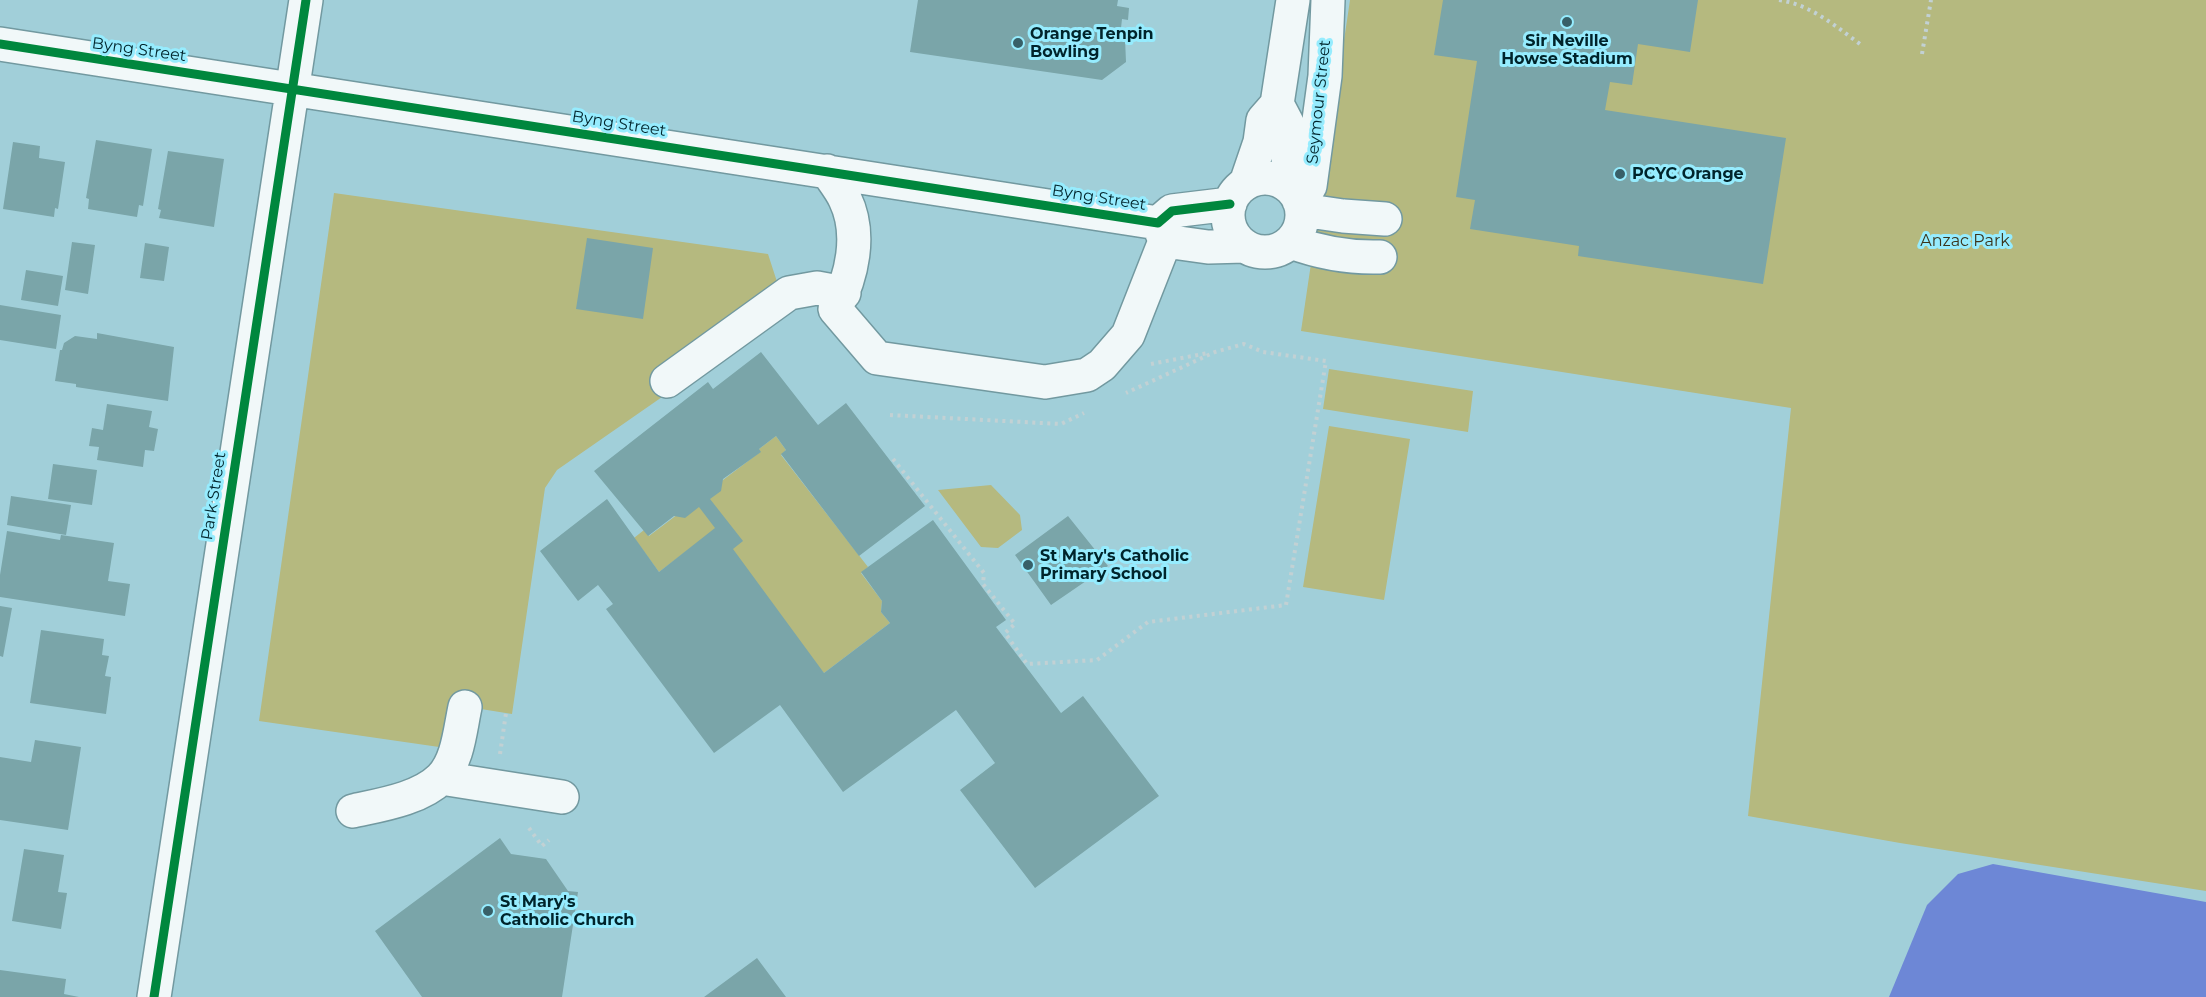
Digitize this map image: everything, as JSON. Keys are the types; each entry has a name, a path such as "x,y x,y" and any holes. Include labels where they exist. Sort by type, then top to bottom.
{"street":[{"name":"Park Street","path":"154,997 306,0"},
{"name":"Seymour Street","path":"1238,194 1263,120 1277,104 1293,0"},
{"name":"Seymour Street","path":"1297,199 1310,186 1325,76 1328,0"},
{"name":"Byng Street","path":"0,44 827,171 1162,232 1208,247 1245,246"},
{"name":"Seymour Street","path":"1277,104 1287,123 1297,199"},
{"path":"827,171 846,199 852,221 852,260 844,293 835,309 878,358 1045,382 1064,381 1087,375 1102,365 1128,335 1162,232"},
{"path":"1297,199 1301,222 1291,242 1273,251 1254,250 1245,246 1232,232 1229,223 1238,194 1264,178 1281,182 1297,199 1343,216 1384,219"},
{"name":"Byng Street","path":"1162,232 1172,211 1238,194"},
{"path":"1291,242 1319,252 1350,258 1380,257"},
{"path":"667,381 789,293 817,288 844,293"},
{"path":"353,811 385,804 423,790 441,778 456,749 465,707"},
{"path":"441,778 562,797"}],"path":[{"path":"1779,0 1810,9 1860,44"},
{"path":"1922,54 1931,0"},
{"path":"893,459 984,573 983,584 1015,624 1005,633 1027,664 1097,660 1148,622 1287,605 1326,361 1263,352 1244,344 1215,352 1123,395"},
{"path":"890,415 1061,424 1092,409"},
{"path":"499,765 506,713"}],"green space":[{"name":"Anzac Park","path":"1350,0 2206,0 2206,891 1900,843 1748,816 1791,408 1301,331"},
{"path":"334,193 768,254 780,291 678,365 654,371 675,388 557,470 545,488 512,714 456,705 446,748 259,721"},
{"path":"1329,369 1473,391 1468,432 1323,409"},
{"path":"1329,426 1410,439 1384,600 1303,587"},
{"path":"776,436 786,450 781,455 868,567 861,573 882,601 881,612 890,623 824,673 688,550 659,572 634,538 644,530 649,536 760,452 759,449"},
{"path":"991,485 1020,515 1022,530 998,548 981,547 938,490"}],"water":[{"path":"1993,864 2206,902 2206,997 1889,997 1927,905 1958,874"}],"building":[{"name":"Orange Tenpin Bowling","path":"918,0 1118,0 1117,6 1129,8 1128,20 1122,19 1120,37 1125,38 1126,62 1102,80 910,52"},
{"name":"PCYC Orange","path":"1443,0 1698,0 1690,52 1638,44 1632,85 1610,82 1605,110 1786,138 1763,284 1578,256 1579,246 1470,229 1475,200 1456,197 1477,61 1434,55"},
{"path":"96,140 152,149 143,206 139,205 137,217 88,209 89,199 86,198"},
{"path":"13,142 40,146 39,158 65,162 58,209 55,208 54,217 3,209"},
{"path":"168,151 224,159 214,227 159,218 161,210 158,209"},
{"path":"587,238 653,248 643,319 576,309"},
{"path":"72,242 95,245 88,294 65,290"},
{"path":"145,243 169,247 164,281 140,278"},
{"path":"26,270 63,276 58,306 21,300"},
{"path":"0,305 61,315 56,349 0,340"},
{"path":"97,333 174,347 168,401 76,387 76,384 55,381 60,350 64,343 75,336 97,339"},
{"path":"761,352 818,425 846,403 925,506 859,556 781,454 786,450 776,436 759,449 761,452 723,479 721,491 710,499 743,541 733,549 824,673 890,623 881,612 882,601 861,572 933,520 1006,620 996,627 1061,713 1083,696 1159,796 1035,888 960,790 995,763 956,710 843,792 780,705 714,753 606,609 613,604 598,585 578,601 540,551 607,499 659,572 715,528 699,507 685,518 674,516 648,536 594,471 708,382 713,389"},
{"path":"107,404 152,411 149,427 158,429 154,451 145,450 143,467 97,460 99,447 89,446 92,428 103,430"},
{"path":"53,464 97,470 92,505 48,499"},
{"path":"11,496 71,505 66,535 7,525"},
{"path":"1068,516 1108,566 1051,605 1015,555"},
{"path":"7,531 60,540 61,535 114,543 108,581 130,584 125,616 0,597 0,575"},
{"path":"0,606 12,608 3,657 0,656"},
{"path":"41,630 104,639 102,655 109,656 105,676 111,677 106,714 30,703"},
{"path":"35,740 81,747 68,830 0,820 0,757 31,762"},
{"name":"St Mary's Catholic Church","path":"500,838 511,854 546,859 568,891 578,892 562,997 422,997 375,931"},
{"path":"24,849 64,855 58,892 67,893 61,929 12,921"},
{"path":"757,958 786,997 704,997"},
{"path":"0,970 66,979 64,994 79,997 0,997"}],"cycle path":[{"path":"154,997 306,0"},
{"path":"0,44 1158,223 1172,211 1230,204"}],"place":[{"name":"Sir Neville Howse Stadium","path":"1567,22"},
{"name":"Orange Tenpin Bowling","path":"1018,43"},
{"name":"PCYC Orange","path":"1620,174"},
{"name":"St Mary's Catholic Primary School","path":"1028,565"},
{"name":"St Mary's Catholic Church","path":"488,911"}]}
